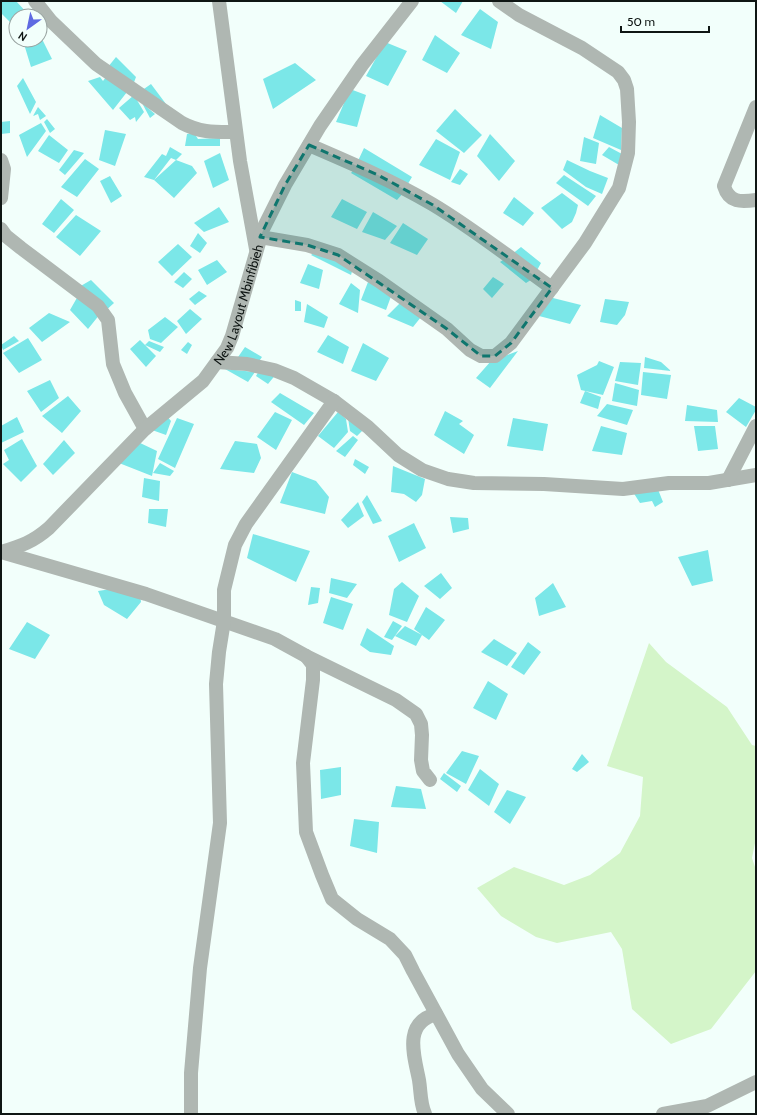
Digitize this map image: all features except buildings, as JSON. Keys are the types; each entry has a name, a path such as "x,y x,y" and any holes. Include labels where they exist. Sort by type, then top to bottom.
{"street":[{"path":"35,1 51,21 96,64 182,123 208,132 236,132"},
{"path":"219,1 236,132 256,251"},
{"name":"New Layout Mbinfibieh","path":"1,552 29,543 40,536 55,523 145,429 203,381 227,348 232,336 263,228 285,185 320,126 358,71 412,1"},
{"path":"260,237 307,245 338,255 379,281 447,328 470,350 481,356 494,356 511,343 585,243 619,188 628,153 629,122 627,88 624,80 618,72 582,48 519,15 499,1"},
{"path":"756,107 724,186 726,192 732,198 741,202 756,200"},
{"path":"309,145 378,174 433,205 481,237 552,288"},
{"path":"1,160 4,169 1,198"},
{"path":"1,229 6,236 21,248 98,306 108,320 113,364 125,393 145,429"},
{"path":"216,362 247,364 274,370 294,378 334,401 368,427 398,455 422,470 448,479 474,483 544,484 624,489 669,483 709,483 756,475"},
{"path":"191,1114 191,1073 200,968 220,823 216,684 224,621 224,590 235,545 246,524 334,401"},
{"path":"728,480 756,426"},
{"path":"1,552 146,594 275,639 306,656 396,700 416,714 421,724 421,760 423,771 430,780"},
{"path":"306,656 313,665 313,680 303,763 306,832 332,899 357,919 390,940 405,955 458,1054 482,1089 508,1114"},
{"path":"425,1114 421,1104 412,1043 419,1023 428,1016 436,1014"},
{"path":"663,1114 707,1106 756,1082"}],"highlighted area":[{"path":"309,145 378,175 433,205 552,288 511,343 495,356 481,356 447,329 338,255 307,245 260,237 285,185"}],"green space":[{"path":"649,643 666,662 727,707 752,745 756,746 756,838 752,858 756,870 756,971 711,1029 671,1044 632,1009 622,949 611,932 557,943 536,937 501,916 477,888 514,867 564,885 590,875 620,853 640,816 643,777 607,766"}]}
